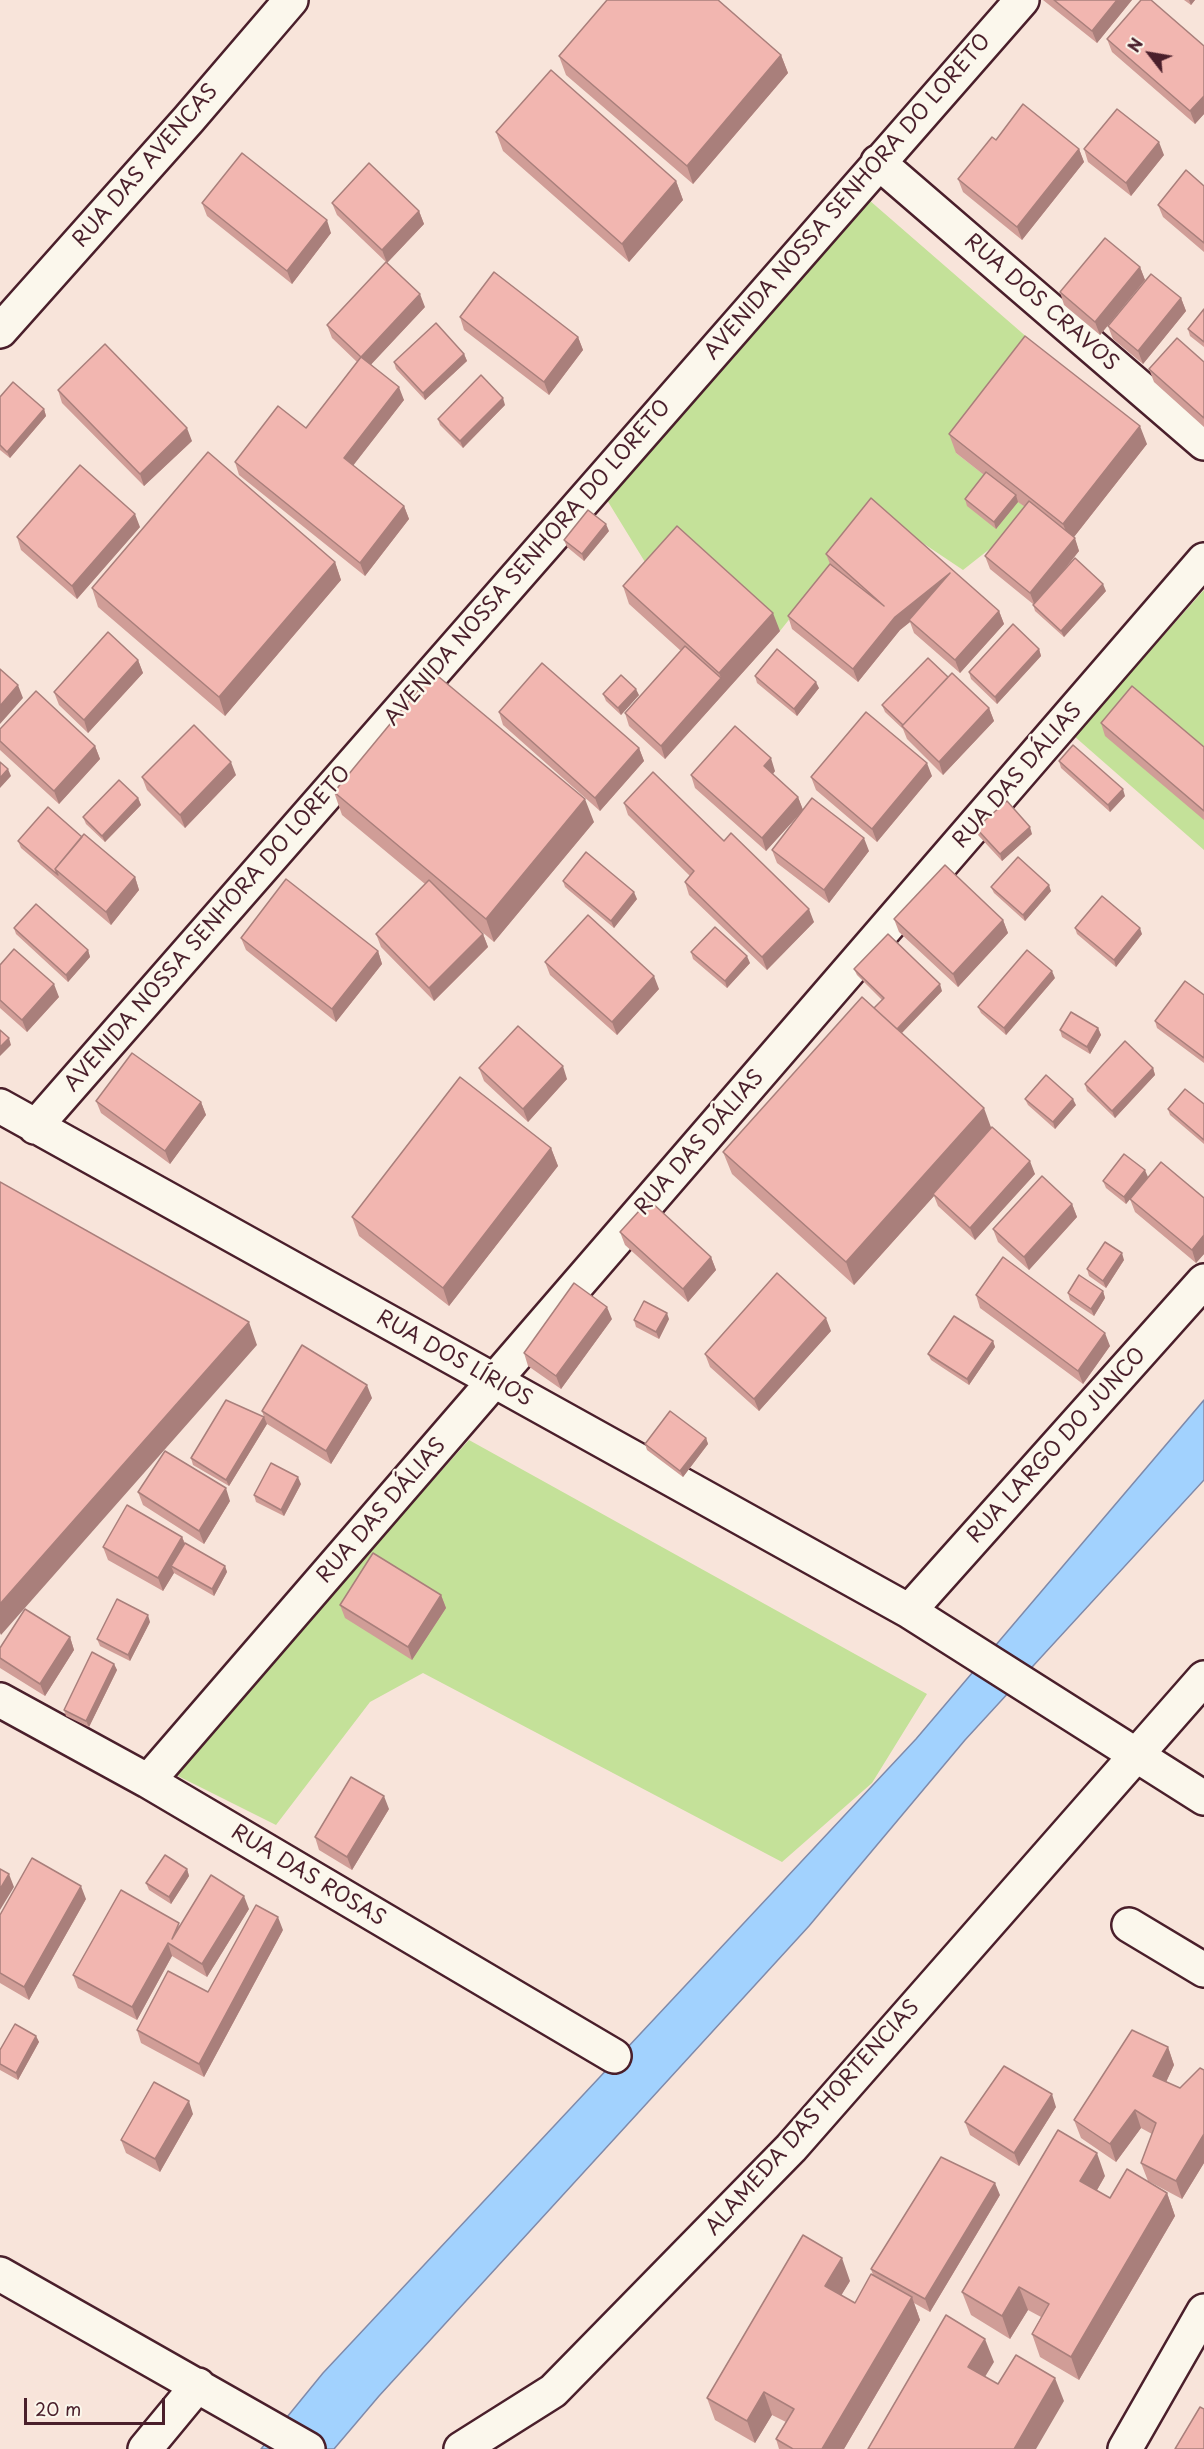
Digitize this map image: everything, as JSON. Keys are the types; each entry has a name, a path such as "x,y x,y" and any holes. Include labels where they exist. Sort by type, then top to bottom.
{"street":[{"name":"RUA DAS AVENCAS","path":"0,332 291,0"},
{"name":"AVENIDA NOSSA SENHORA DO LORETO","path":"35,1127 1022,0"},
{"name":"RUA DOS CRAVOS","path":"878,162 1204,443"},
{"name":"RUA DAS DÁLIAS","path":"148,1781 1204,560"},
{"name":"RUA DOS LÍRIOS","path":"0,1106 909,1611 1204,1798"},
{"name":"RUA LARGO DO JUNCO","path":"909,1611 1204,1281"},
{"name":"ALAMEDA DAS HORTENCIAS","path":"461,2449 553,2391 791,2148 1204,1678"},
{"name":"RUA DAS ROSAS","path":"0,1700 148,1781 614,2056"},
{"path":"1129,1925 1204,1970"},
{"path":"0,2274 308,2449"},
{"path":"1125,2449 1200,2327"},
{"path":"145,2449 198,2385"}],"green space":[{"path":"869,200 1029,339 956,453 1034,514 963,570 875,511 780,631 684,545 648,567 607,500"},
{"path":"1204,590 1204,850 1074,736"},
{"path":"469,1440 927,1694 872,1783 782,1862 423,1673 370,1702 276,1825 170,1772"}],"water":[{"path":"1204,1400 1204,1480 965,1740 809,1926 379,2396 334,2449 261,2449 323,2373 916,1739"}],"building":[{"path":"607,0 718,0 781,55 687,166 559,56"},
{"path":"1054,0 1117,0 1092,31"},
{"path":"1141,0 1151,0 1204,46 1204,96 1190,111 1107,39"},
{"path":"551,70 676,181 622,244 496,132"},
{"path":"1023,104 1079,149 1017,227 958,179 992,137 996,140"},
{"path":"1117,109 1159,142 1126,183 1084,149"},
{"path":"242,153 327,220 287,271 202,203"},
{"path":"369,163 419,211 382,250 332,203"},
{"path":"1186,170 1204,186 1204,243 1158,205"},
{"path":"1105,238 1140,267 1095,322 1060,292"},
{"path":"386,262 420,294 361,357 327,325"},
{"path":"494,272 578,337 544,382 460,317"},
{"path":"1151,274 1181,298 1138,351 1108,326"},
{"path":"1204,309 1204,342 1188,329"},
{"path":"436,323 464,354 423,393 394,362"},
{"path":"1025,336 1140,426 1063,524 949,434"},
{"path":"1177,338 1204,362 1204,418 1149,369"},
{"path":"105,344 187,428 140,474 58,390"},
{"path":"361,357 399,387 344,458 404,506 360,563 235,462 278,406 306,428"},
{"path":"481,375 503,398 460,441 438,419"},
{"path":"13,382 44,409 7,452 0,445 0,397"},
{"path":"208,452 335,562 219,697 92,588"},
{"path":"80,465 135,514 72,586 17,537"},
{"path":"986,472 1016,495 994,522 965,499"},
{"path":"871,498 999,611 955,660 909,620 950,573 895,617 853,669 788,616 830,564 884,606 826,554"},
{"path":"1029,501 1075,538 1030,593 985,556"},
{"path":"588,510 606,524 582,554 564,540"},
{"path":"677,526 773,613 719,673 623,586"},
{"path":"1075,558 1103,584 1061,631 1033,605"},
{"path":"1013,624 1039,649 995,697 969,672"},
{"path":"108,632 138,660 84,720 54,692"},
{"path":"685,646 721,678 661,746 625,713"},
{"path":"777,649 816,682 794,709 755,676"},
{"path":"928,658 948,677 903,725 882,705"},
{"path":"542,663 639,748 595,798 499,712"},
{"path":"0,669 18,685 0,706"},
{"path":"433,672 585,799 486,919 334,792"},
{"path":"952,673 989,708 939,762 902,726"},
{"path":"621,675 636,689 618,708 603,694"},
{"path":"1132,686 1204,747 1204,811 1101,723"},
{"path":"36,691 95,746 54,791 0,741 0,729"},
{"path":"866,712 927,763 872,829 811,777"},
{"path":"194,725 231,762 180,815 142,777"},
{"path":"735,726 771,758 764,766 798,797 762,838 691,775"},
{"path":"1073,745 1123,789 1108,805 1059,761"},
{"path":"0,762 8,769 0,778"},
{"path":"653,772 724,841 731,833 809,909 762,957 685,882 694,871 624,803"},
{"path":"119,780 138,798 102,836 83,817"},
{"path":"812,798 864,838 824,890 772,850"},
{"path":"1007,801 1030,827 1000,854 976,828"},
{"path":"48,807 82,837 55,869 58,875 18,841"},
{"path":"84,834 135,877 106,912 55,869"},
{"path":"586,852 634,892 611,921 563,881"},
{"path":"1018,857 1049,885 1023,915 991,887"},
{"path":"945,865 1003,920 953,974 894,919"},
{"path":"286,879 378,951 332,1009 241,938"},
{"path":"429,880 483,934 429,988 376,934"},
{"path":"1102,896 1140,928 1114,960 1075,928"},
{"path":"36,904 88,950 66,975 14,928"},
{"path":"588,915 654,976 612,1022 545,962"},
{"path":"715,927 747,956 725,981 691,952"},
{"path":"888,934 940,984 897,1029 874,1008 884,998 854,969"},
{"path":"14,949 54,984 22,1020 0,1000 0,965"},
{"path":"1027,950 1052,971 1004,1028 978,1007"},
{"path":"1185,981 1204,995 1204,1058 1155,1021"},
{"path":"862,997 984,1108 846,1262 723,1152"},
{"path":"1071,1012 1098,1028 1087,1047 1060,1030"},
{"path":"518,1026 563,1066 523,1109 479,1068"},
{"path":"0,1030 9,1038 0,1047"},
{"path":"1125,1041 1153,1068 1112,1111 1085,1084"},
{"path":"132,1053 201,1102 165,1151 96,1101"},
{"path":"1046,1075 1073,1099 1053,1122 1025,1099"},
{"path":"460,1077 551,1148 443,1288 352,1217"},
{"path":"1185,1089 1204,1104 1204,1140 1168,1109"},
{"path":"992,1127 1030,1161 970,1228 933,1194"},
{"path":"1124,1154 1145,1170 1124,1197 1103,1181"},
{"path":"1161,1162 1204,1198 1204,1235 1192,1250 1130,1199"},
{"path":"1042,1176 1072,1204 1024,1257 993,1229"},
{"path":"0,1182 249,1322 0,1604"},
{"path":"649,1200 711,1257 683,1289 620,1232"},
{"path":"1105,1242 1122,1253 1103,1281 1087,1269"},
{"path":"1003,1257 1105,1333 1078,1371 976,1295"},
{"path":"777,1273 826,1318 754,1399 705,1354"},
{"path":"1079,1275 1103,1291 1091,1309 1068,1293"},
{"path":"574,1283 607,1307 556,1376 524,1353"},
{"path":"644,1301 667,1313 656,1332 634,1320"},
{"path":"954,1316 993,1341 967,1379 928,1354"},
{"path":"302,1345 367,1385 326,1451 262,1411"},
{"path":"226,1400 264,1417 226,1480 191,1458"},
{"path":"670,1411 706,1438 680,1471 645,1444"},
{"path":"165,1451 226,1488 199,1531 138,1492"},
{"path":"271,1463 298,1477 281,1510 254,1495"},
{"path":"127,1505 182,1537 158,1578 103,1547"},
{"path":"185,1543 225,1566 212,1589 171,1566"},
{"path":"373,1553 441,1595 408,1647 340,1605"},
{"path":"117,1599 148,1615 128,1655 97,1639"},
{"path":"25,1609 70,1637 40,1684 0,1658 0,1648"},
{"path":"92,1652 114,1664 86,1721 64,1710"},
{"path":"351,1777 384,1796 347,1857 315,1837"},
{"path":"165,1855 187,1869 169,1897 146,1883"},
{"path":"32,1858 81,1886 24,1987 0,1973 0,1915"},
{"path":"0,1869 9,1874 0,1889"},
{"path":"211,1875 244,1896 202,1964 168,1943 132,2007 73,1975 121,1890 179,1923 172,1939"},
{"path":"256,1905 278,1917 199,2064 137,2030 168,1971 208,1992"},
{"path":"15,2024 36,2036 16,2073 0,2064 0,2050"},
{"path":"1132,2030 1168,2047 1153,2076 1180,2088 1200,2068 1204,2070 1204,2134 1176,2181 1141,2163 1156,2123 1135,2110 1110,2144 1074,2120"},
{"path":"1004,2066 1052,2094 1014,2153 965,2122"},
{"path":"154,2082 189,2101 155,2159 121,2140"},
{"path":"1058,2130 1097,2153 1080,2181 1110,2198 1127,2169 1167,2193 1071,2357 1032,2334 1049,2304 1019,2287 1002,2316 962,2292"},
{"path":"941,2157 995,2183 925,2299 871,2269"},
{"path":"803,2235 842,2258 825,2286 855,2303 871,2274 912,2297 822,2449 793,2449 776,2439 794,2409 764,2392 747,2421 707,2398"},
{"path":"946,2315 985,2339 968,2367 998,2384 1016,2355 1055,2378 1014,2449 868,2449"},
{"path":"1200,2407 1204,2409 1204,2449 1175,2449"}]}
